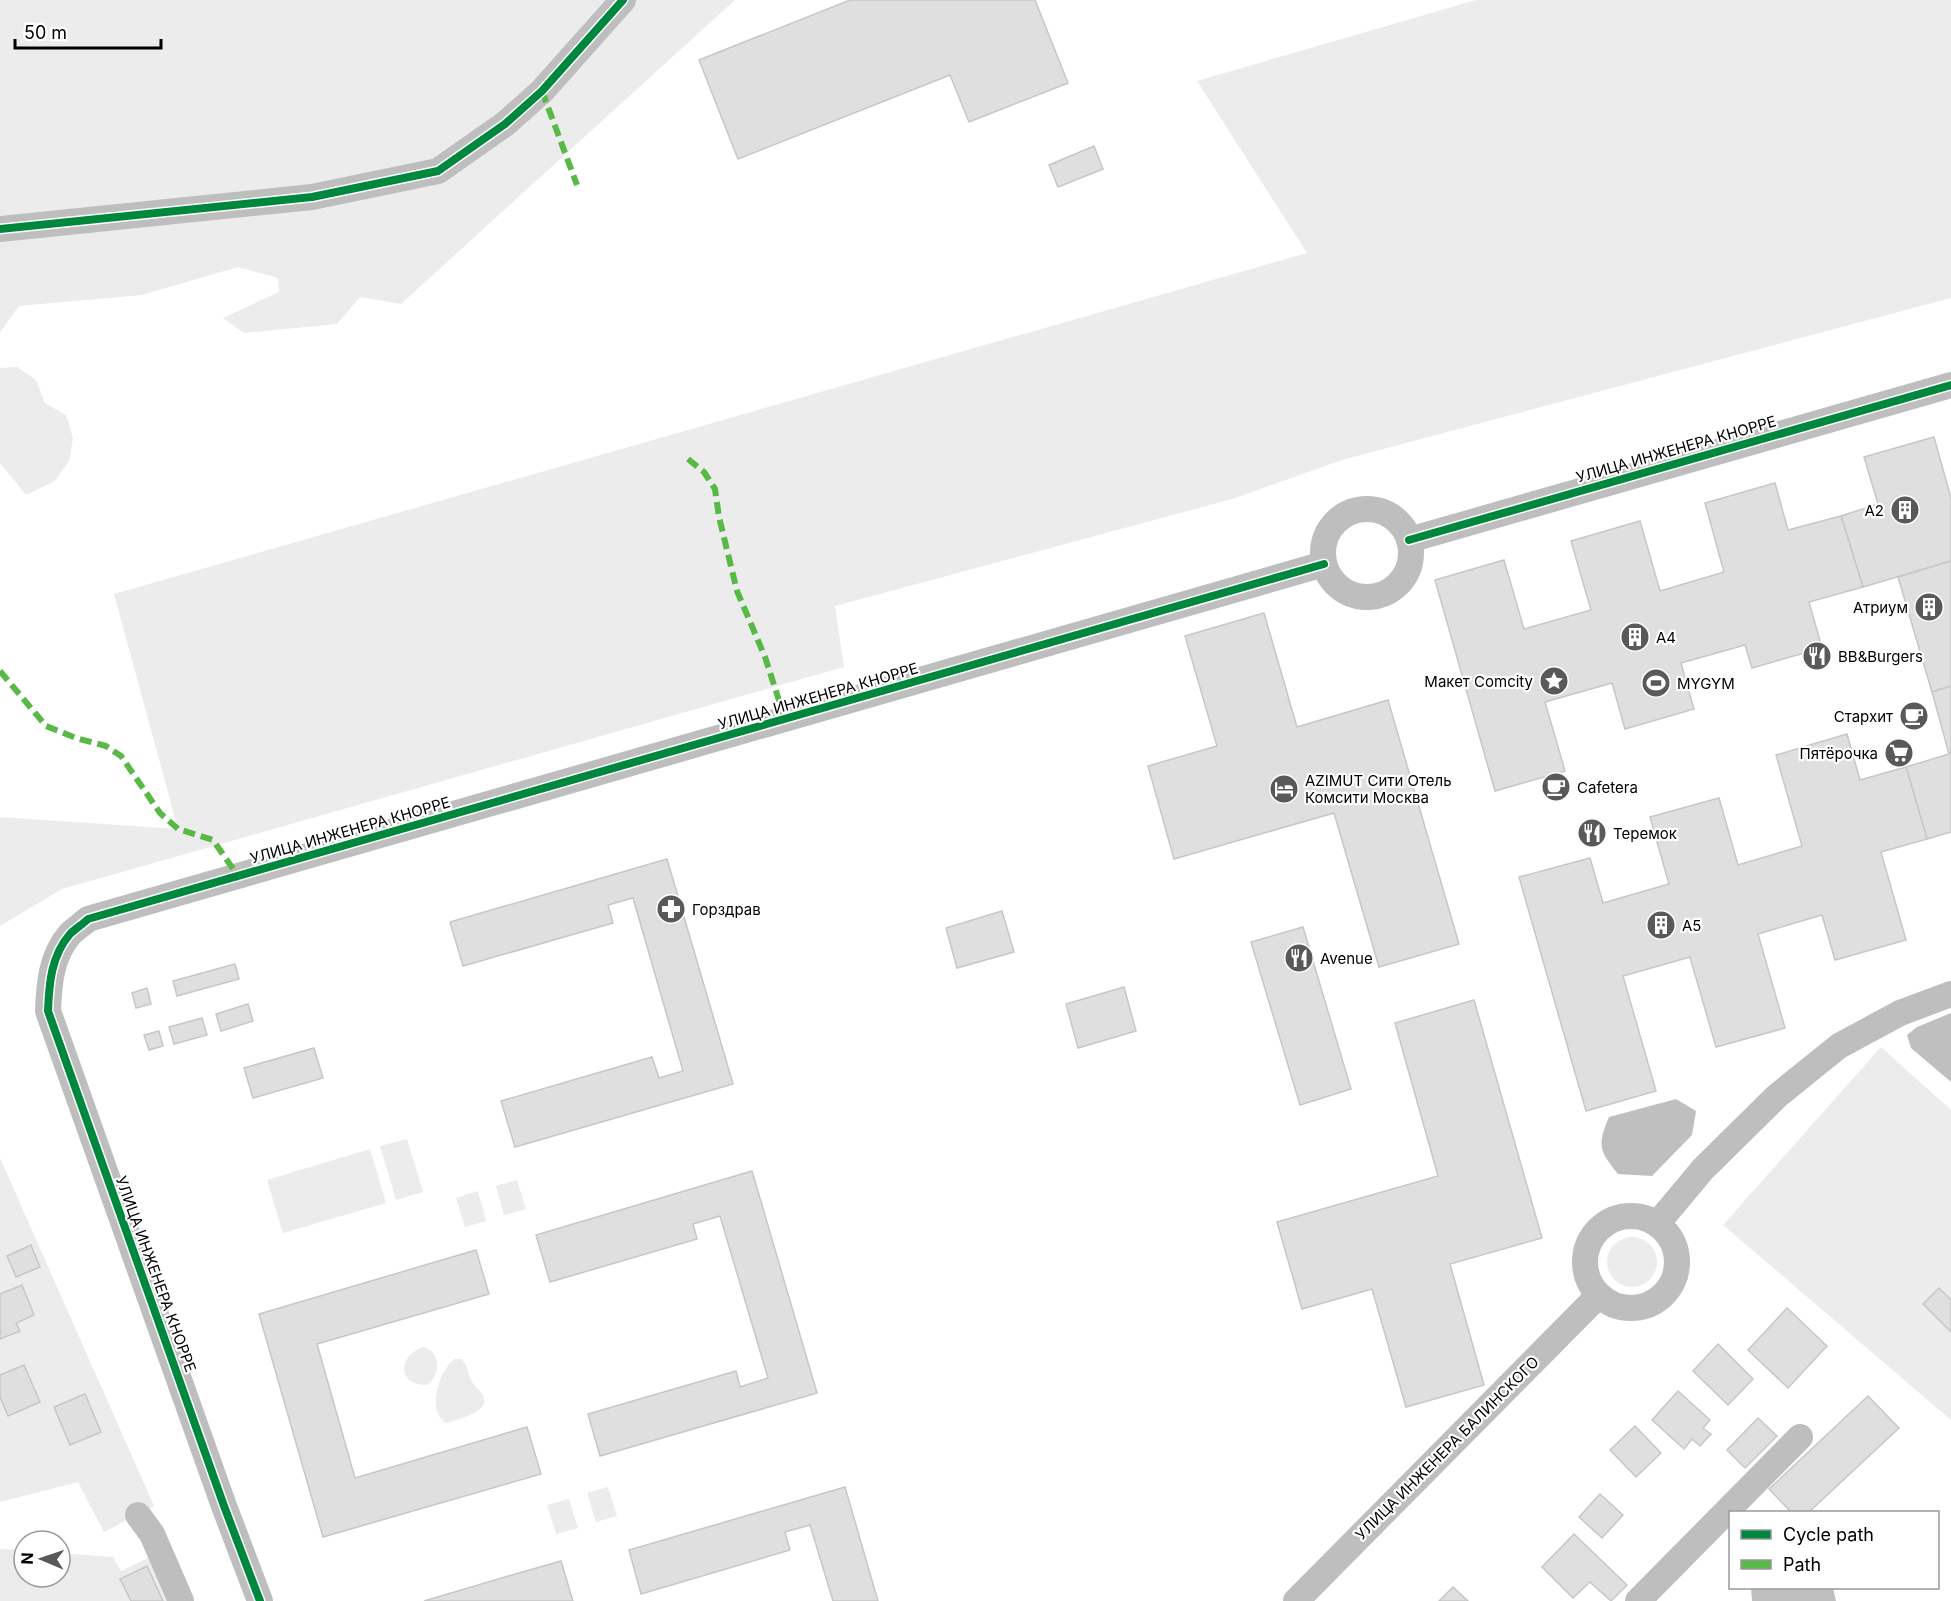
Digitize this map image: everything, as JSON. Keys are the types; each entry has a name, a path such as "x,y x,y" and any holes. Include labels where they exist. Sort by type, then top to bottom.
{"street":[{"path":"0,229 312,197 438,171 505,124 542,90 623,0"},
{"name":"УЛИЦА ИНЖЕНЕРА КНОРРЕ","path":"1408,540 1951,384"},
{"path":"1366,509 1380,511 1402,527 1411,555 1407,570 1399,583 1388,592 1373,597 1358,596 1344,591 1332,581 1324,564 1325,540 1331,528 1353,511 1366,509"},
{"name":"УЛИЦА ИНЖЕНЕРА КНОРРЕ","path":"260,1601 48,1011 49,982 57,955 70,934 88,919 1324,564"},
{"path":"1657,1224 1703,1169 1776,1096 1839,1046 1900,1013 1951,994"},
{"path":"1627,1216 1642,1217 1657,1224 1668,1235 1676,1249 1677,1257 1673,1281 1664,1294 1651,1303 1635,1308 1620,1306 1599,1295 1587,1274 1585,1258 1589,1243 1598,1229 1611,1220 1627,1216"},
{"name":"УЛИЦА ИНЖЕНЕРА БАЛИНСКОГО","path":"1296,1601 1599,1295"},
{"path":"1638,1601 1800,1437"},
{"path":"138,1515 152,1534 181,1601"}],"shaded area":[{"path":"0,0 735,0 401,304 360,297 337,324 244,333 223,318 279,292 278,278 238,267 142,295 19,306 0,332"},
{"path":"1476,0 1951,0 1951,298 1342,460 1232,499 835,606 844,667 62,889 0,926 0,817 178,829 114,594 1307,253 1197,81"},
{"path":"17,367 36,380 45,403 66,415 73,438 69,461 55,481 26,495 0,463 0,368"},
{"path":"1951,1013 1951,1082 1911,1048 1907,1035 1917,1027"},
{"path":"1881,1047 1951,1110 1951,1420 1723,1225"},
{"path":"1676,1099 1696,1111 1692,1135 1652,1176 1618,1174 1607,1159 1602,1147 1603,1134 1609,1117"},
{"path":"407,1139 423,1192 396,1200 380,1146"},
{"path":"370,1149 386,1203 283,1233 267,1180"},
{"path":"0,1158 154,1506 104,1532 78,1482 0,1502"},
{"path":"517,1180 526,1209 504,1215 496,1186"},
{"path":"478,1191 486,1221 465,1227 456,1198"},
{"path":"1637,1237 1650,1244 1656,1252 1656,1272 1650,1280 1642,1286 1627,1287 1614,1280 1608,1272 1607,1257 1614,1244 1622,1238"},
{"path":"423,1347 433,1353 437,1364 435,1376 427,1385 417,1384 410,1380 404,1369 409,1357"},
{"path":"455,1359 461,1359 465,1364 471,1380 483,1395 484,1401 478,1411 446,1423 440,1418 437,1410 437,1391 444,1372"},
{"path":"608,1487 617,1516 596,1522 587,1493"},
{"path":"569,1499 578,1528 556,1534 547,1505"},
{"path":"0,1549 12,1550 12,1589 72,1589 72,1554 113,1557 121,1571 150,1557 169,1601 0,1601"},
{"path":"1751,1589 1833,1589 1836,1601 1752,1601"}],"building":[{"path":"850,0 1035,0 1068,83 969,122 950,75 738,159 699,60"},
{"path":"1094,146 1103,169 1058,187 1049,165"},
{"name":"А2","path":"1934,437 1951,498 1951,561 1863,587 1841,516 1878,504 1864,457"},
{"name":"А4","path":"1775,483 1788,530 1841,516 1863,587 1809,602 1822,648 1752,668 1745,645 1681,663 1694,709 1625,729 1612,683 1545,702 1565,771 1495,791 1435,580 1504,560 1524,629 1591,610 1571,541 1640,521 1660,591 1724,572 1705,503"},
{"name":"Атриум","path":"1951,561 1951,686 1932,692 1898,577"},
{"name":"AZIMUT Сити Отель Комсити Москва","path":"1264,613 1297,727 1388,700 1459,944 1379,967 1334,813 1174,859 1148,766 1217,746 1185,636"},
{"path":"1951,686 1951,832 1927,839 1906,767 1949,754 1932,692"},
{"name":"А5","path":"1847,734 1860,780 1906,767 1927,839 1881,852 1906,940 1835,960 1822,915 1758,934 1785,1028 1716,1047 1690,957 1623,976 1656,1091 1586,1111 1519,877 1590,858 1603,903 1669,884 1650,817 1719,798 1738,865 1802,846 1776,755"},
{"path":"667,859 733,1084 515,1147 501,1101 652,1057 659,1078 683,1071 633,898 608,905 613,923 463,966 450,922"},
{"path":"1002,911 1014,952 957,968 946,928"},
{"path":"1303,927 1351,1089 1300,1105 1251,942"},
{"path":"235,964 239,979 177,996 173,981"},
{"path":"1124,987 1136,1031 1078,1048 1066,1004"},
{"path":"147,988 151,1004 136,1008 132,993"},
{"path":"1474,1000 1542,1238 1450,1264 1484,1385 1406,1407 1372,1289 1302,1309 1277,1222 1438,1176 1395,1023"},
{"path":"248,1004 253,1021 221,1031 216,1014"},
{"path":"202,1018 207,1035 174,1044 169,1027"},
{"path":"159,1031 163,1046 149,1050 144,1035"},
{"path":"314,1048 323,1078 253,1098 244,1068"},
{"path":"752,1171 817,1393 600,1456 588,1414 736,1371 740,1387 768,1378 720,1216 693,1224 697,1239 550,1282 536,1235"},
{"path":"31,1245 40,1267 16,1277 7,1256"},
{"path":"476,1250 489,1294 317,1344 355,1478 527,1427 541,1474 323,1537 259,1314"},
{"path":"22,1285 34,1315 16,1323 20,1331 0,1339 0,1294"},
{"path":"1939,1288 1951,1300 1951,1332 1923,1304"},
{"path":"1787,1308 1827,1346 1788,1388 1748,1350"},
{"path":"1718,1344 1753,1379 1728,1405 1693,1371"},
{"path":"24,1365 40,1402 8,1416 0,1397 0,1375"},
{"path":"1678,1391 1710,1420 1703,1428 1711,1434 1700,1446 1692,1439 1684,1449 1652,1420"},
{"path":"85,1394 101,1432 70,1445 54,1407"},
{"path":"1868,1396 1899,1428 1810,1511 1790,1511 1769,1489"},
{"path":"1758,1418 1777,1436 1745,1468 1727,1450"},
{"path":"1635,1426 1661,1453 1636,1477 1610,1450"},
{"path":"845,1487 878,1601 833,1601 810,1525 785,1532 790,1550 641,1594 629,1550"},
{"path":"1600,1494 1623,1515 1602,1538 1579,1517"},
{"path":"1574,1534 1627,1585 1611,1601 1590,1582 1573,1598 1542,1567"},
{"path":"561,1561 573,1601 424,1601 512,1575"},
{"path":"147,1566 163,1601 131,1601 120,1579"},
{"path":"1453,1587 1468,1601 1439,1601"}],"marked path":[{"path":"542,91 577,185"},
{"path":"688,459 704,472 715,489 719,517 737,591 765,657 785,719"},
{"path":"0,671 46,726 76,738 106,746 121,756 160,813 178,829 213,840 238,876"}],"cycle path":[{"path":"0,229 312,197 438,171 505,124 542,91 623,0"},
{"path":"1409,540 1951,385"},
{"path":"260,1601 48,1011 50,981 55,961 70,934 88,919 1324,564"}],"place":[{"name":"А2","path":"1905,510"},
{"name":"Атриум","path":"1929,607"},
{"name":"А4","path":"1635,637"},
{"name":"BB&Burgers","path":"1817,656"},
{"name":"Макет Comcity","path":"1554,681"},
{"name":"MYGYM","path":"1656,683"},
{"name":"Стархит","path":"1914,716"},
{"name":"Пятёрочка","path":"1899,753"},
{"name":"Cafetera","path":"1556,787"},
{"name":"AZIMUT Сити Отель Комсити Москва","path":"1284,789"},
{"name":"Теремок","path":"1592,833"},
{"name":"Горздрав","path":"671,909"},
{"name":"А5","path":"1661,925"},
{"name":"Avenue","path":"1299,958"}]}
